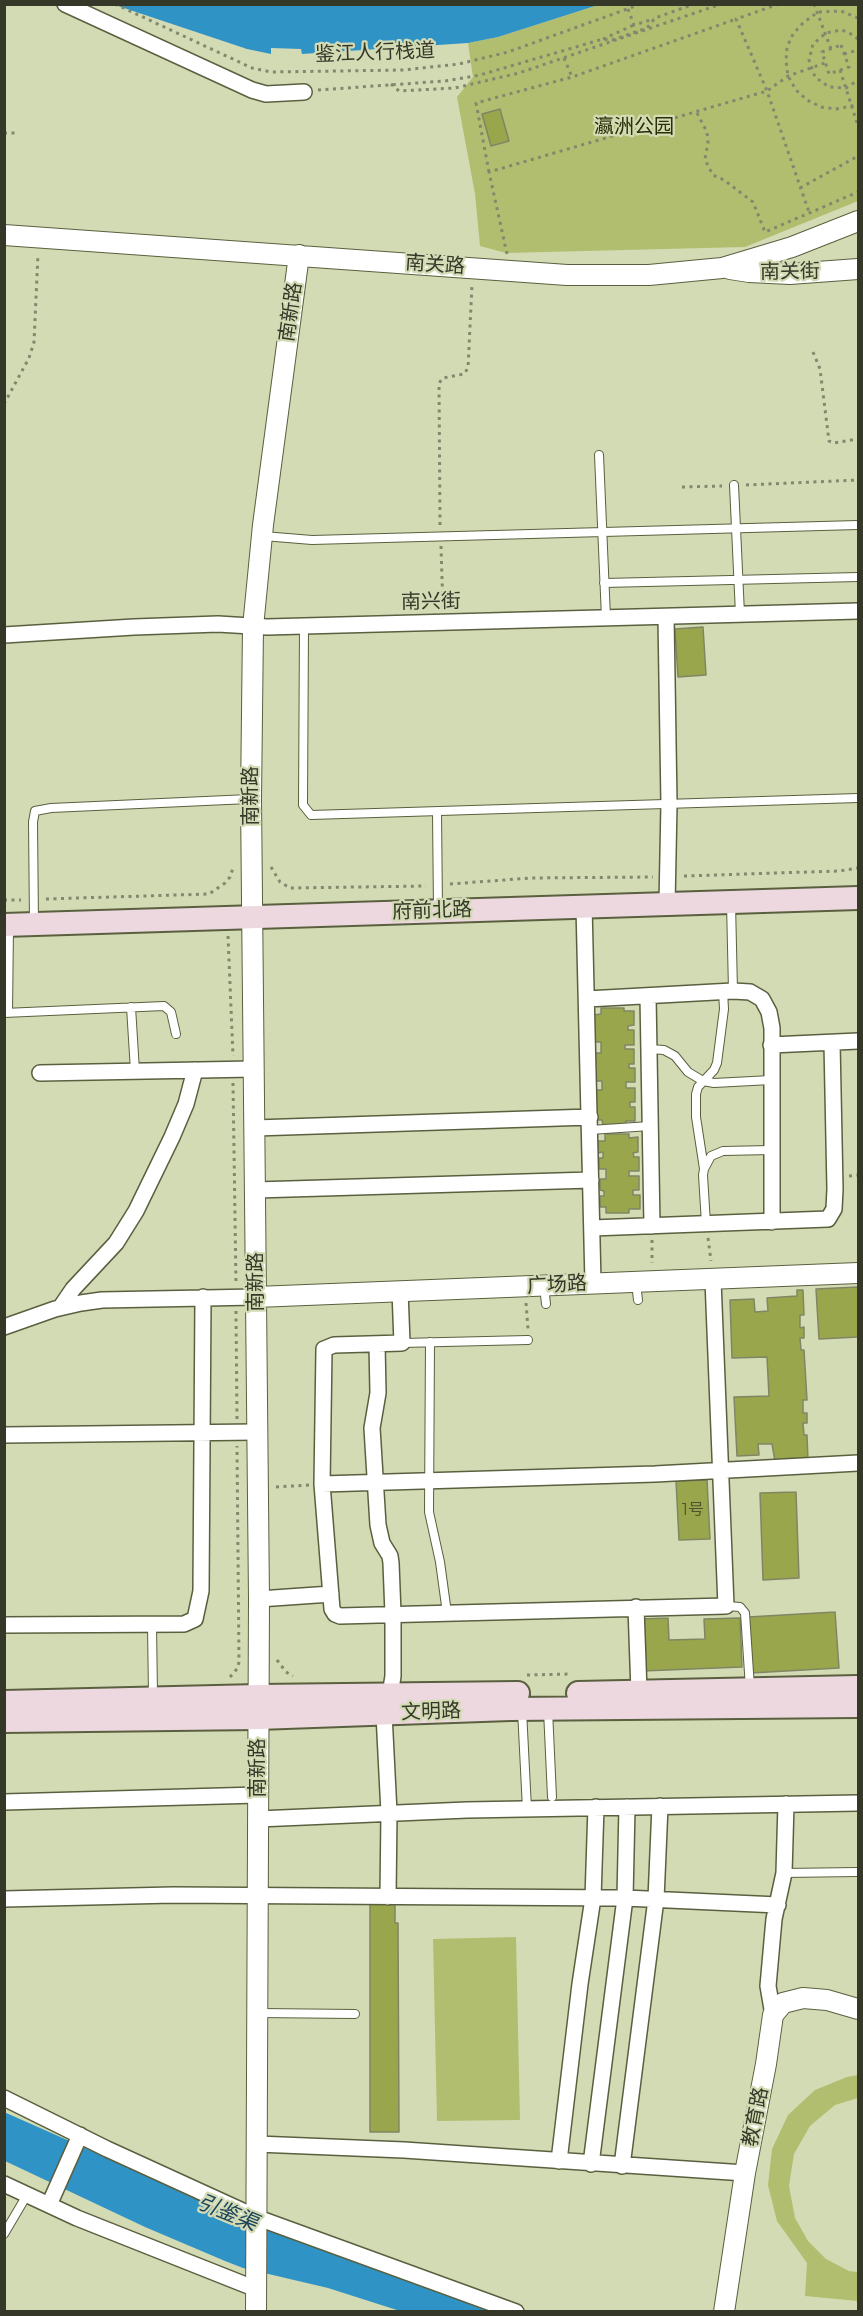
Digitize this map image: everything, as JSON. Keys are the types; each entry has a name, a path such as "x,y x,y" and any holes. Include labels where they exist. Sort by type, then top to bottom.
{"main road":[{"name":"府前北路","path":"7,925 858,898"},
{"name":"文明路","path":"4,1721 258,1707 387,1704 639,1692 858,1687"},
{"name":"文明路","path":"4,1702 153,1699 258,1707"},
{"name":"文明路","path":"387,1704 522,1708 858,1706"}],"street":[{"path":"65,4 252,90 266,94 304,92"},
{"name":"南关路","path":"4,235 567,275 649,275 722,268 792,247 858,221"},
{"name":"南新路","path":"256,2312 258,1599 251,799 253,627 261,536 298,255"},
{"name":"南关街","path":"722,268 790,274 858,269"},
{"name":"南兴街","path":"4,635 218,624 253,627 304,626 858,611"},
{"path":"666,616 669,804 667,904"},
{"path":"584,906 593,1283"},
{"path":"587,999 728,991 750,992 765,1003 770,1019 771,1045 772,1222"},
{"path":"648,996 652,1226"},
{"path":"771,1045 858,1041"},
{"path":"592,1228 824,1221 832,1215 835,1177 832,1042"},
{"path":"40,1074 254,1069"},
{"path":"60,1308 116,1243 136,1211 177,1126 186,1104 195,1070"},
{"path":"255,1128 590,1123"},
{"path":"256,1190 591,1180"},
{"name":"广场路","path":"256,1297 400,1291 538,1292 593,1283 642,1288 713,1280 858,1273"},
{"path":"400,1291 402,1343 334,1345 324,1349 322,1484 333,1612 340,1616 726,1606 713,1280"},
{"path":"4,1625 184,1624 195,1619 201,1592 203,1297"},
{"path":"4,1327 60,1308 102,1300 256,1297"},
{"path":"377,1344 378,1394 372,1428 375,1482 380,1535 390,1556 393,1614 393,1676 387,1704 390,1813 388,1897"},
{"path":"4,1435 256,1432"},
{"path":"322,1484 858,1463"},
{"path":"258,1599 331,1594"},
{"path":"636,1607 639,1692"},
{"path":"4,1803 258,1795"},
{"path":"258,1819 527,1809 858,1803"},
{"path":"773,2015 768,1986 774,1919 784,1873 786,1804"},
{"path":"622,2166 656,1899 660,1806"},
{"path":"591,2164 625,1898 627,1807"},
{"path":"560,2161 580,1984 593,1898 596,1808"},
{"path":"4,1899 173,1895 625,1898 778,1905"},
{"path":"773,2015 783,2003 803,1998 827,2000 858,2009"},
{"name":"教育路","path":"724,2312 745,2173 773,2015"},
{"path":"4,2098 77,2141 258,2224 516,2312"},
{"path":"51,2199 77,2141"},
{"path":"257,2144 404,2150 745,2173"},
{"path":"4,2184 27,2194 51,2199 151,2248 256,2284"}],"lane":[{"path":"599,455 606,618"},
{"path":"734,485 740,614"},
{"path":"261,536 312,540 858,525"},
{"path":"604,583 858,577"},
{"path":"304,626 303,805 311,815 858,798"},
{"path":"34,924 33,822 35,811 51,808 251,799"},
{"path":"437,812 438,911"},
{"path":"706,1224 704,1168 696,1094 717,1063 728,991 731,902"},
{"path":"7,925 6,1013 164,1006 169,1009 176,1034"},
{"path":"131,1007 135,1071"},
{"path":"649,1049 664,1050 675,1056 688,1072 703,1081 714,1083 771,1080"},
{"path":"590,1123 650,1126"},
{"path":"704,1168 711,1156 723,1151 771,1150"},
{"path":"402,1343 528,1340"},
{"path":"430,1342 431,1524 440,1562 447,1613"},
{"path":"726,1606 740,1607 745,1613 750,1689"},
{"path":"152,1625 153,1699"},
{"path":"522,1708 527,1809"},
{"path":"548,1708 552,1797"},
{"path":"784,1873 858,1872"},
{"path":"257,2013 355,2014"},
{"path":"4,2234 27,2194"}],"path":[{"name":"鉴江人行栈道","path":"116,4 252,68 271,72 403,70 459,64 508,52 641,4"},
{"path":"304,92 473,77 603,39 634,25 694,4"},
{"path":"389,84 399,91 455,88 519,73 721,4"},
{"path":"510,271 476,103 572,77 779,4"},
{"path":"814,4 831,49"},
{"path":"628,9 634,25"},
{"path":"858,18 841,11 818,12 793,34 787,47 786,62 788,76 796,90 807,100 821,107 836,109 858,103"},
{"path":"603,39 612,40 646,28 655,18"},
{"path":"736,19 767,91 809,212"},
{"path":"858,39 841,30 826,33 813,44 810,52 811,69 821,83 829,87 846,88 858,80"},
{"path":"842,45 844,54 849,67 829,74 822,52 842,45"},
{"path":"844,54 858,50"},
{"path":"564,58 572,77"},
{"path":"489,172 767,91 788,76 825,63"},
{"path":"840,70 858,126"},
{"path":"697,113 707,132 708,143 705,159 713,175 724,180 753,202 765,232 858,192"},
{"path":"4,133 19,133"},
{"path":"800,188 858,156"},
{"path":"4,404 29,358 34,342 39,237"},
{"path":"444,623 440,536 439,383 443,378 464,374 468,368 473,268"},
{"path":"813,352 820,369 829,441 834,443 858,439"},
{"path":"682,487 858,480"},
{"path":"268,858 275,876 290,888 437,885 531,878 667,877 839,871 858,868"},
{"path":"4,900 201,896 209,894 225,883 230,877 233,866"},
{"path":"706,1224 713,1280"},
{"path":"642,1288 652,1226"},
{"path":"528,1340 538,1292"},
{"path":"257,1489 322,1484"},
{"path":"277,1659 286,1672 300,1677"},
{"path":"522,1675 580,1674"}],"green space":[{"name":"瀛洲公园","path":"598,5 858,5 858,201 745,247 506,253 480,246 475,194 457,97 473,77 468,43 498,37"},
{"path":"516,1937 520,2120 437,2121 433,1939"},
{"path":"858,2075 858,2098 835,2105 810,2126 794,2154 789,2186 795,2218 808,2241 826,2259 849,2271 858,2272 858,2301 805,2296 807,2263 777,2221 768,2185 772,2149 788,2115 815,2090"}],"water":[{"path":"115,5 598,5 498,37 468,43 302,54 301,49 271,48 271,54 247,49"},
{"name":"引鉴渠","path":"4,2112 291,2239 495,2311 400,2311 328,2288 243,2268 225,2261 145,2227 5,2161"}],"building":[{"path":"500,109 509,141 491,146 482,114"},
{"path":"703,627 706,675 678,677 675,629"},
{"path":"601,1008 624,1008 624,1011 634,1011 634,1025 628,1026 628,1030 634,1030 634,1045 625,1045 625,1049 634,1049 634,1064 629,1064 629,1068 635,1068 635,1082 626,1082 626,1088 635,1088 635,1102 630,1102 630,1107 635,1107 635,1121 626,1121 626,1124 603,1125 602,1120 596,1120 596,1090 602,1090 602,1081 595,1081 595,1053 601,1053 601,1042 595,1042 594,1015 601,1014"},
{"path":"605,1134 629,1134 629,1138 638,1137 638,1152 633,1153 634,1157 639,1157 639,1171 629,1171 629,1176 639,1176 639,1190 633,1190 633,1195 640,1195 640,1209 629,1209 629,1213 606,1213 606,1207 600,1207 600,1196 604,1196 604,1191 600,1190 600,1179 606,1179 606,1169 599,1169 599,1158 603,1158 603,1152 598,1153 598,1141 605,1141"},
{"path":"858,1287 858,1337 819,1339 816,1289"},
{"path":"797,1290 803,1290 804,1315 800,1315 800,1328 804,1327 804,1338 800,1338 801,1350 804,1350 807,1400 803,1400 803,1413 807,1413 807,1423 803,1423 804,1435 807,1435 808,1460 775,1461 772,1444 758,1444 759,1455 737,1456 734,1397 769,1396 767,1357 732,1358 730,1300 754,1299 755,1312 768,1311 767,1298 797,1296"},
{"path":"707,1480 710,1539 679,1540 676,1481"},
{"path":"796,1492 799,1578 763,1580 760,1493"},
{"path":"835,1612 839,1668 751,1673 748,1617"},
{"path":"668,1618 669,1640 705,1639 704,1619 740,1618 742,1667 642,1671 640,1619"},
{"path":"370,1904 395,1904 395,1923 398,1923 399,2132 370,2132"}]}
